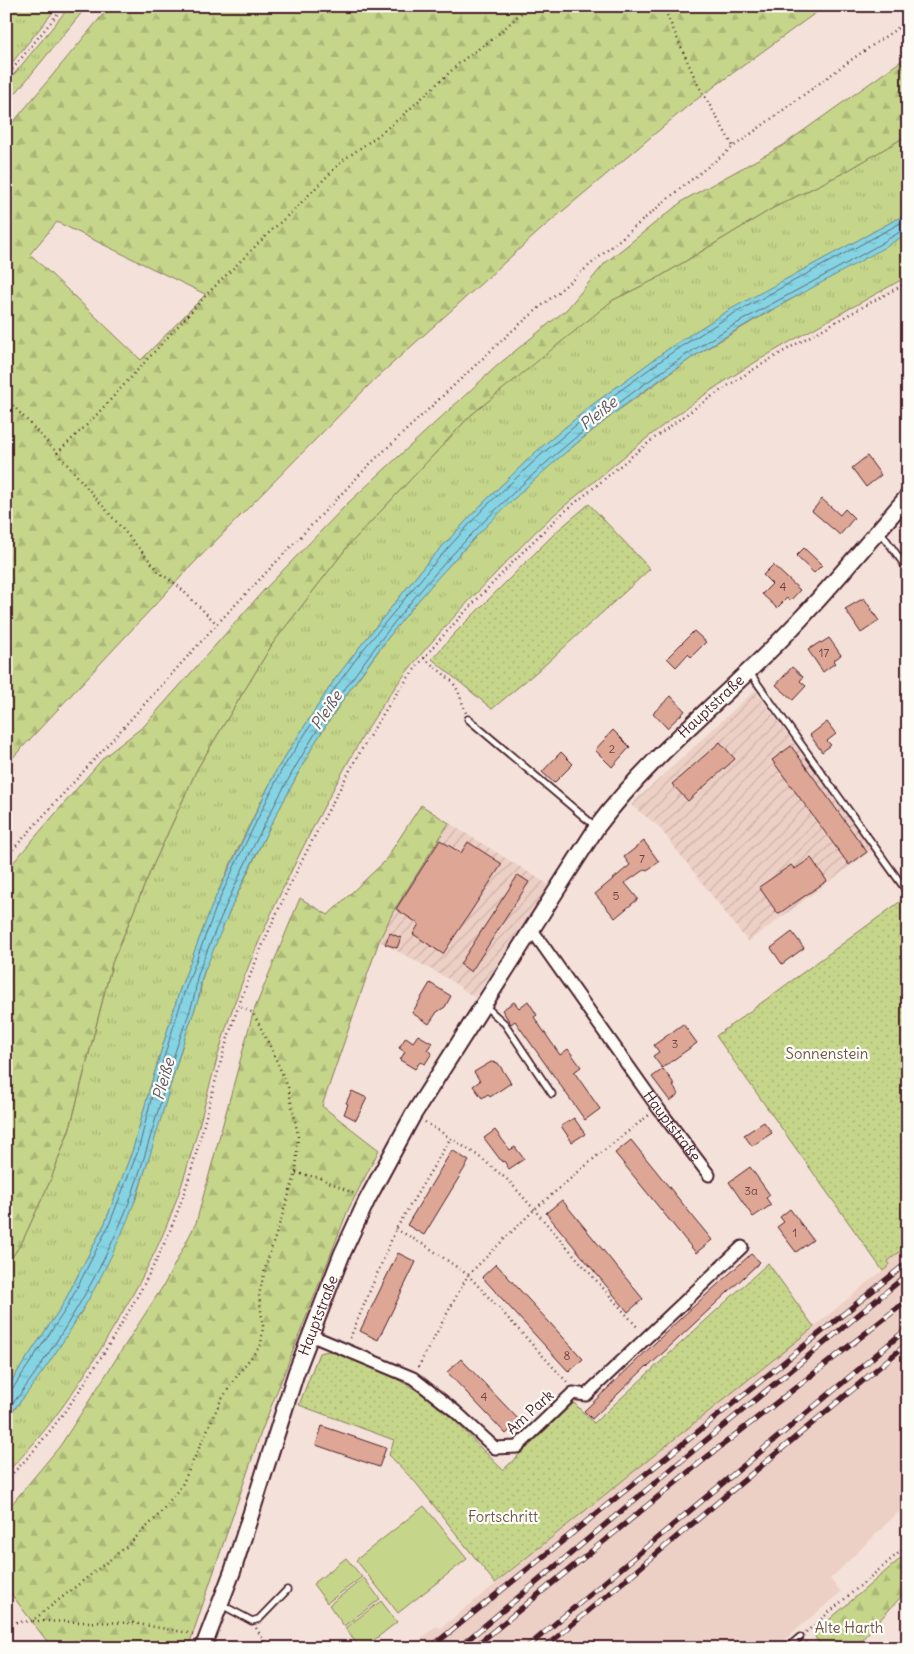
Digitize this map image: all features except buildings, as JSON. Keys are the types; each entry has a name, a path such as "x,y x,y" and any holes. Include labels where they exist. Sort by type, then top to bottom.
{"main road":[{"name":"Hauptstraße","path":"205,1642 233,1570 310,1335 342,1254 367,1200 413,1115 597,827 618,800 644,770 793,627 908,496"}],"street":[{"name":"Hauptstraße","path":"532,930 658,1108 709,1175"},
{"name":"Am Park","path":"310,1335 413,1378 454,1411 495,1448 517,1447 573,1393 586,1395 742,1247"}],"lane":[{"path":"879,529 908,570"},
{"path":"748,671 908,893"},
{"path":"468,719 597,827"},
{"path":"484,1005 505,1024 552,1094"},
{"path":"220,1604 252,1621 259,1619 287,1590"},
{"path":"787,1648 800,1637"}],"path":[{"path":"6,77 64,6"},
{"path":"57,453 96,415 210,291 342,161 401,117 463,60 495,36 529,6"},
{"path":"663,6 697,83 733,146"},
{"path":"6,857 217,624 370,464 512,331 733,146 908,21"},
{"path":"6,1480 26,1461 50,1433 77,1394 142,1290 177,1214 197,1152 216,1079 239,1005 278,910 303,856 378,721 424,658 448,629 552,523 675,422 723,389 794,345 908,282"},
{"path":"6,398 57,453 161,574 176,584 217,624"},
{"path":"424,658 452,681 458,691 468,719"},
{"path":"32,1621 126,1548 156,1517 182,1485 221,1400 261,1345 263,1326 259,1295 266,1266 296,1173 298,1134 288,1087 271,1048 253,1013 239,1005"},
{"path":"413,1378 468,1275 535,1209 597,1156 658,1108"},
{"path":"413,1115 477,1155 509,1180 646,1338"},
{"path":"345,1349 396,1229 450,1138"},
{"path":"296,1173 320,1178 367,1200"},
{"path":"396,1229 428,1247 468,1275 569,1384 573,1393"},
{"path":"800,1637 908,1545"},
{"path":"6,1623 32,1621 132,1623 205,1642"},
{"path":"252,1621 269,1648"}],"shaded area":[{"path":"755,690 872,850 748,942 658,826 631,805"},
{"path":"449,823 549,885 475,998 450,980 379,941 393,912"},
{"path":"908,1245 908,1503 830,1579 841,1592 775,1648 410,1648 436,1626 441,1628 890,1265 888,1261"}],"green space":[{"path":"6,6 58,6 6,70"},
{"path":"70,6 87,6 6,105 6,84"},
{"path":"110,6 825,6 689,105 545,226 374,380 192,565 6,765 6,131","holes":["57,222 205,294 141,360 30,254"]},
{"path":"908,56 908,135 847,171 773,208 656,279 613,300 471,415 348,546 273,643 197,769 150,872 112,963 71,1124 51,1179 22,1242 6,1266 6,871 104,757 144,726 264,590 348,503 499,364 567,309 605,263 684,200 782,146"},
{"path":"908,135 908,213 728,311 671,347 592,405 538,450 481,505 426,564 333,682 277,769 213,903 180,989 133,1149 105,1223 62,1306 6,1389 6,1266 22,1242 51,1179 71,1125 112,963 151,870 197,769 273,643 348,546 471,415 573,331 613,300 656,279 773,208 847,171"},
{"path":"908,233 908,276 742,370 687,407 641,443 534,533 443,629 386,699 328,799 290,874 255,951 234,1004 181,1186 166,1228 152,1258 121,1316 77,1387 51,1423 6,1473 6,1419 48,1363 79,1316 106,1266 138,1194 184,1040 200,994 202,979 208,961 270,826 314,744 346,695 393,631 438,577 502,509 551,464 616,412 693,357"},
{"path":"589,504 650,569 547,663 492,709 432,659 454,634 557,531"},
{"path":"421,805 449,823 393,912 379,941 322,1106 379,1150 348,1210 260,1435 188,1648 52,1648 6,1587 6,1511 60,1446 165,1283 196,1223 253,1013 300,898 328,915 384,862"},
{"name":"Sonnenstein","path":"905,898 908,902 908,1245 888,1261 890,1265 883,1271 716,1036"},
{"name":"Fortschritt","path":"768,1263 814,1327 495,1583 416,1483 389,1455 394,1440 299,1405 319,1353 329,1351 387,1374 431,1400 453,1419 503,1470 574,1403 594,1423"},
{"path":"424,1506 467,1559 398,1613 356,1560"},
{"name":"Alte Harth","path":"908,1552 908,1589 859,1643 840,1648 821,1646 815,1637 816,1631"},
{"path":"346,1558 362,1577 327,1603 313,1584"},
{"path":"364,1578 380,1599 344,1626 329,1605"},
{"path":"381,1601 397,1622 364,1648 360,1648 345,1628"}],"water":[{"name":"Pleiße","path":"908,213 908,233 719,340 637,396 584,437 533,481 484,528 394,630 354,684 316,741 256,854 204,972 198,1000 180,1052 154,1143 138,1192 114,1251 99,1281 64,1340 26,1395 6,1419 6,1389 62,1306 105,1223 133,1149 180,989 213,903 277,769 333,682 426,564 481,505 538,450 592,405 671,347 729,310"}],"railway":[{"path":"430,1648 908,1262"},
{"path":"458,1648 908,1274"},
{"path":"473,1648 702,1461 908,1300"},
{"path":"526,1648 908,1328"},
{"path":"544,1648 908,1343"}]}
